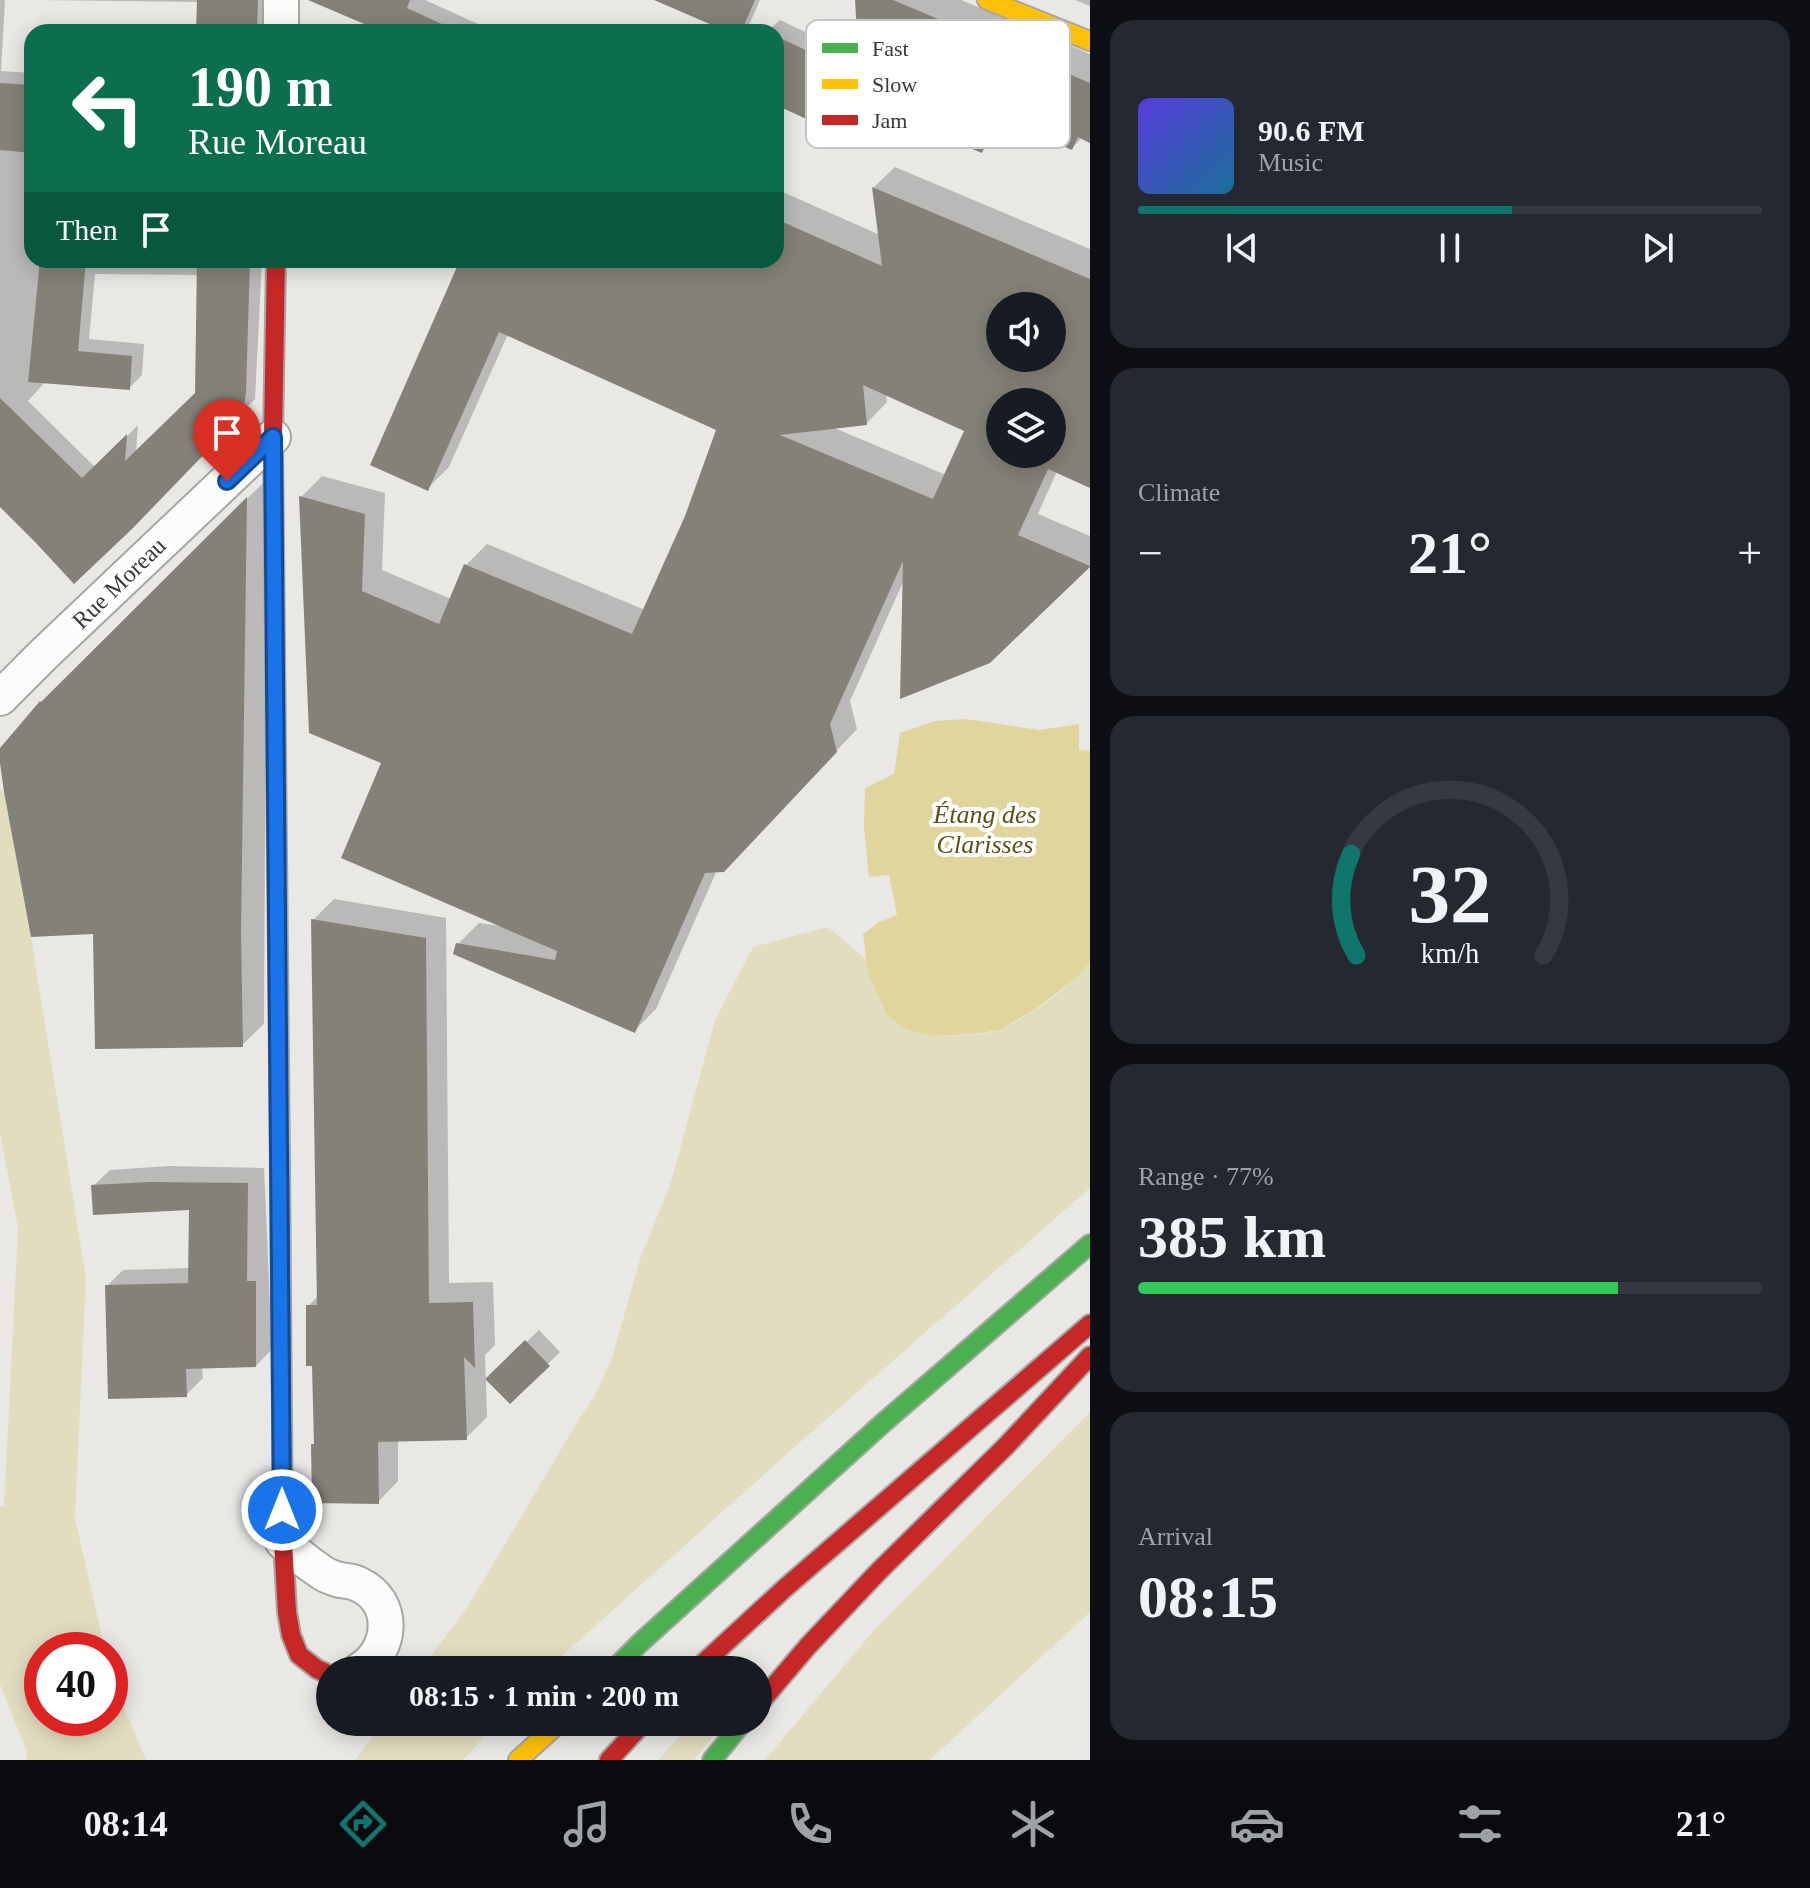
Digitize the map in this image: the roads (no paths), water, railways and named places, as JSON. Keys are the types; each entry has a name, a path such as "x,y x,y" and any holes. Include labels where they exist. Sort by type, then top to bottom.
{"main road":[{"path":"987,0 1037,20"},
{"path":"1070,33 1090,41"},
{"path":"276,268 273,437 283,1542 287,1624 300,1655 316,1669"},
{"path":"627,1656 882,1424 1090,1244"},
{"path":"711,1656 785,1588 1090,1324"},
{"path":"772,1688 879,1571 1006,1446 1090,1356"},
{"path":"518,1760 545,1736"},
{"path":"530,1760 548,1736"},
{"path":"609,1760 631,1736"},
{"path":"712,1760 732,1736"}],"street":[{"path":"281,0 281,24"},
{"name":"Rue Moreau","path":"0,698 273,437"},
{"path":"283,1542 319,1571 338,1580 358,1583 376,1597 385,1620 385,1640 377,1656"}],"water":[{"name":"Étang des Clarisses","path":"966,719 1039,730 1079,724 1079,750 1090,751 1090,962 1077,977 1036,1009 999,1030 932,1036 906,1029 887,1015 868,973 863,934 879,922 897,915 889,875 869,877 864,827 865,788 894,774 900,733 935,721"}]}
